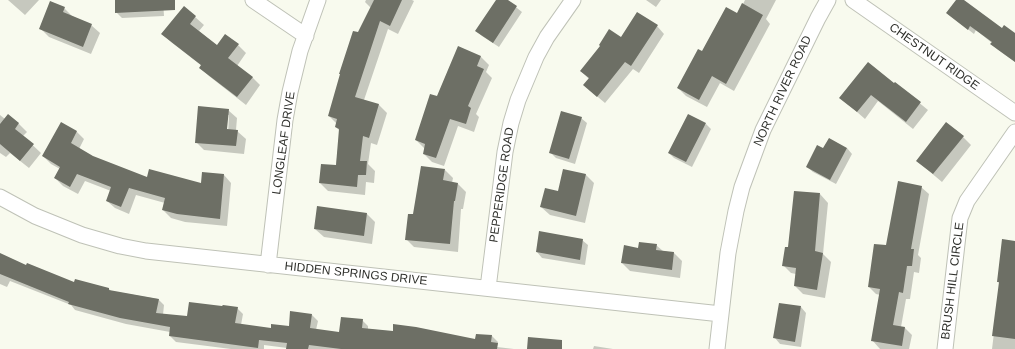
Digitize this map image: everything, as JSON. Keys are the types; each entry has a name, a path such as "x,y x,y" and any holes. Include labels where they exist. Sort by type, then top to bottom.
{"street":[{"path":"253,0 306,36"},
{"name":"LONGLEAF DRIVE","path":"268,265 285,120 293,78 318,0"},
{"name":"PEPPERIDGE ROAD","path":"488,288 505,152 511,123 518,100 536,57 547,37 573,0"},
{"name":"NORTH RIVER ROAD","path":"717,349 728,253 742,187 763,130 828,0"},
{"name":"CHESTNUT RIDGE","path":"853,0 1015,113"},
{"name":"BRUSH HILL CIRCLE","path":"945,349 960,218 967,201 1015,132"},
{"name":"HIDDEN SPRINGS DRIVE","path":"0,197 57,226 120,246 170,254 721,314"}],"building":[{"path":"115,0 175,0 175,10 115,13"},
{"path":"374,0 402,0 390,26 380,21 355,97 379,104 369,138 363,136 360,161 367,161 366,175 358,175 357,187 319,183 321,164 336,165 339,129 335,127 337,119 328,116 339,74 353,31 358,32"},
{"path":"496,0 508,0 517,6 493,43 475,31"},
{"path":"956,0 964,0 1002,28 1004,25 1015,33 1015,62 990,44 992,42 970,26 968,30 946,13"},
{"path":"50,1 65,7 63,12 92,24 83,47 39,29"},
{"path":"742,3 763,15 726,84 712,76 699,100 677,88 698,49 702,51 726,7 737,13"},
{"path":"184,6 196,16 190,24 217,45 225,34 239,44 228,58 253,77 237,97 199,68 201,65 161,34"},
{"path":"637,12 658,25 631,66 625,62 597,97 583,85 589,78 580,71 600,46 599,45 609,29 621,37"},
{"path":"458,46 481,56 477,66 484,69 468,106 471,108 466,124 450,119 436,158 423,154 425,144 415,140 430,94 437,96"},
{"path":"868,62 921,102 906,122 871,95 857,112 839,98"},
{"path":"198,106 229,109 227,129 238,130 236,146 195,143"},
{"path":"561,111 582,117 569,159 549,153"},
{"path":"8,114 19,123 15,129 34,144 20,161 0,144 0,124"},
{"path":"688,114 706,123 686,162 668,153"},
{"path":"61,122 77,131 71,143 93,156 147,177 149,169 201,183 202,172 224,174 220,219 177,214 162,210 165,198 129,188 121,207 106,201 111,187 77,174 70,187 54,178 60,167 42,156"},
{"path":"946,122 964,136 933,174 916,161"},
{"path":"829,138 847,148 830,180 806,167 817,145 823,148"},
{"path":"421,166 445,169 443,180 458,183 454,201 450,244 405,240 408,214 413,214"},
{"path":"563,169 586,174 576,216 540,207 545,188 558,191"},
{"path":"898,181 922,186 911,249 914,249 912,266 907,266 903,293 899,292 893,325 905,327 902,346 871,341 880,289 868,287 874,244 886,245"},
{"path":"794,191 820,193 815,251 823,253 817,290 794,286 796,268 782,266 785,247 788,247"},
{"path":"317,206 367,213 364,236 314,229"},
{"path":"539,231 583,239 580,260 536,252"},
{"path":"1002,239 1015,241 1015,339 992,336 999,282 997,282"},
{"path":"639,242 657,244 656,250 674,252 672,270 621,263 624,245 638,248"},
{"path":"0,253 26,265 27,263 74,282 75,279 109,288 109,290 159,299 156,313 187,316 189,302 223,305 238,307 235,323 271,328 271,324 289,326 290,311 312,314 310,328 339,332 341,317 363,319 362,328 393,331 393,324 475,339 476,334 492,335 491,342 498,343 497,349 341,349 309,345 308,349 286,349 287,343 259,340 258,348 169,336 170,327 120,318 68,304 69,302 0,274"},
{"path":"779,303 801,306 795,342 773,338"},
{"path":"528,337 562,340 562,349 527,349"}]}
